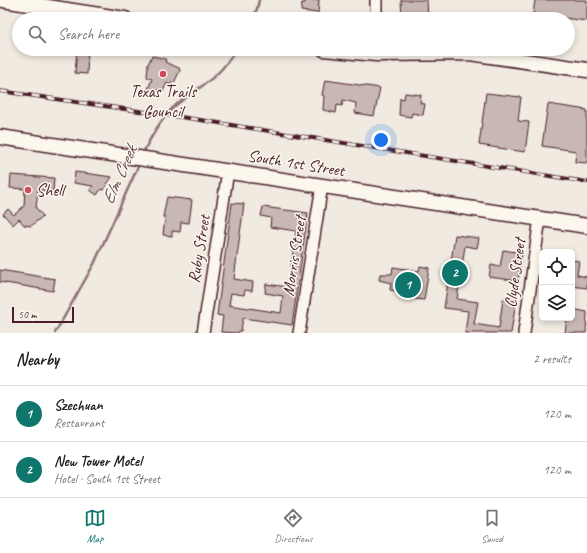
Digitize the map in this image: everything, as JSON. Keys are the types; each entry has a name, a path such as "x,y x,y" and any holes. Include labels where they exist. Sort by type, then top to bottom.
{"main road":[{"path":"1,1 77,12"},
{"path":"491,56 587,70"},
{"name":"South 1st Street","path":"0,137 587,226"}],"street":[{"path":"376,0 376,12"},
{"name":"Ruby Street","path":"203,333 228,171"},
{"name":"Morris Street","path":"299,333 322,185"},
{"name":"Clyde Street","path":"524,333 540,218"}],"building":[{"path":"305,0 319,0 318,12 301,11 302,3 305,3"},
{"path":"401,0 427,0 428,12 402,12"},
{"path":"535,0 587,0 587,21 575,19 575,12 533,12"},
{"path":"76,56 88,56 87,74 75,73"},
{"name":"Texas Trails Council","path":"152,56 166,59 165,62 179,68 180,70 174,83 172,82 171,85 167,83 163,91 157,90 156,92 148,89 152,79 147,77 148,64"},
{"path":"325,80 380,88 374,116 355,113 356,103 343,100 342,106 337,105 336,113 323,110 324,96 322,95"},
{"path":"405,93 421,95 420,103 425,104 423,115 412,113 411,117 399,115 400,98 404,99"},
{"path":"486,93 521,97 518,121 529,122 525,152 479,145"},
{"path":"548,104 587,110 587,163 575,162 576,151 542,146"},
{"path":"75,172 112,177 103,190 101,189 97,195 90,190 93,186 74,183"},
{"path":"11,175 54,178 53,191 38,190 36,208 43,216 31,226 24,225 19,219 13,225 3,214 8,209 14,215 24,206 25,189 10,188"},
{"path":"167,197 192,200 189,223 181,222 180,232 172,231 172,236 163,235 165,217 163,217"},
{"path":"232,203 244,204 234,279 253,282 252,291 245,290 244,295 231,293 229,305 281,313 283,296 265,293 266,284 288,287 296,231 270,227 271,218 261,216 263,207 308,213 292,325 243,318 241,331 238,333 221,332 223,316 217,315"},
{"path":"455,235 479,238 477,248 465,246 457,299 478,302 474,324 499,328 503,299 516,301 511,333 465,333 468,311 444,308"},
{"path":"503,250 522,253 518,281 489,277 491,265 500,267"},
{"path":"575,260 579,261 577,275 587,277 587,288 575,286"},
{"path":"420,266 429,268 424,300 415,299 416,294 390,290 391,283 379,280 380,274 392,274 393,267 419,271"},
{"path":"0,270 55,279 53,291 0,282"},
{"path":"575,310 587,312 586,333 565,333 567,321 575,321"}],"waterway":[{"name":"Elm Creek","path":"256,12 259,0"},
{"name":"Elm Creek","path":"143,153 166,115 176,105 209,81 232,56"},
{"name":"Elm Creek","path":"55,333 94,264 140,162"}],"railway":[{"path":"0,91 194,119 587,182"}],"place":[{"name":"Texas Trails Council","path":"163,74"},
{"name":"Shell","path":"28,190"},
{"name":"New Tower Motel","path":"455,273"},
{"name":"Szechuan","path":"408,285"}]}
